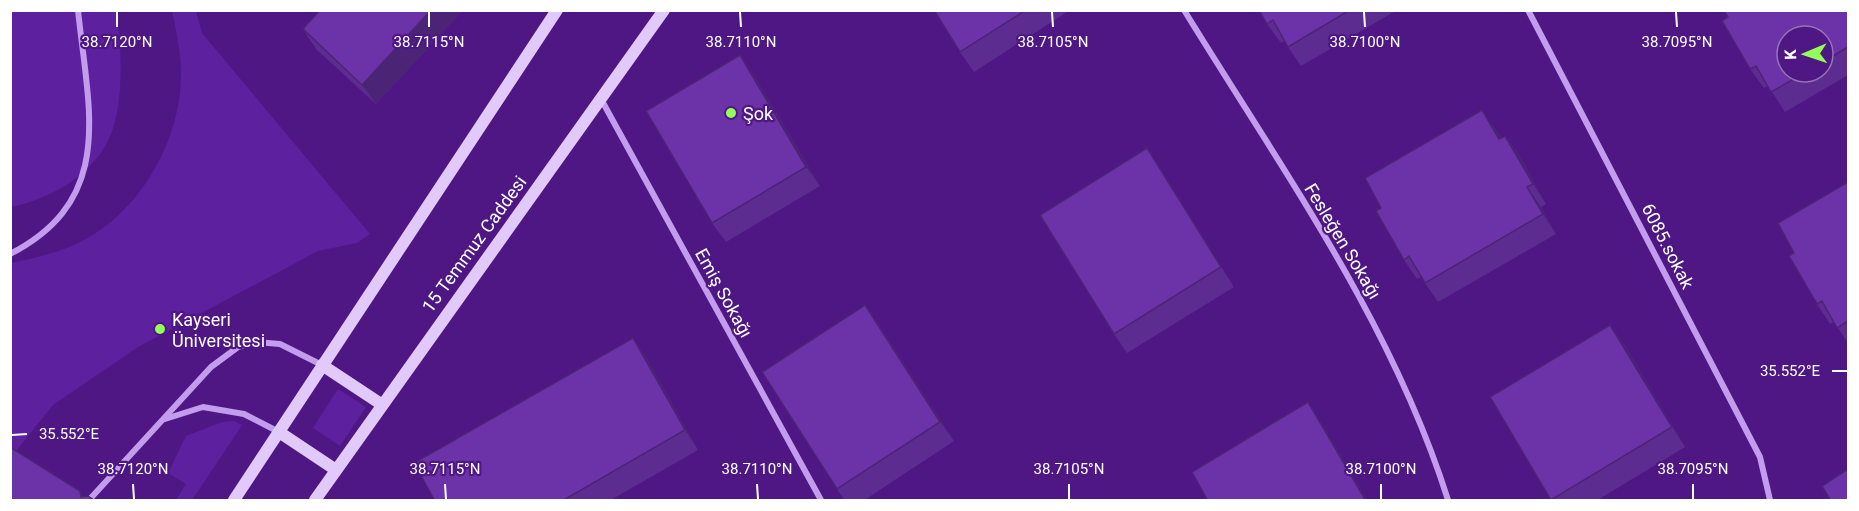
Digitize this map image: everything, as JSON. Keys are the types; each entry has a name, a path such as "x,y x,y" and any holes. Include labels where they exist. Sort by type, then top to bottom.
{"main road":[{"path":"234,501 557,10"},
{"name":"15 Temmuz Caddesi","path":"315,501 381,404 664,10"},
{"path":"322,365 381,404"},
{"path":"279,432 336,470"}],"street":[{"path":"10,254 35,239 59,218 80,185 88,160 91,134 78,10"},
{"name":"Fesleğen Sokağı","path":"1184,10 1365,306 1415,412 1449,501"},
{"name":"6085.sokak","path":"1528,10 1760,457 1770,501"},
{"name":"Emiş Sokağı","path":"601,99 821,501"},
{"path":"89,500 211,367 238,346 256,342 280,344 322,365"},
{"path":"164,420 203,407 215,408 244,414 279,432"}],"shaded area":[{"path":"11,11 116,11 121,73 115,121 104,148 94,161 83,173 56,191 11,207"},
{"path":"172,11 196,11 202,33 370,234 357,243 318,251 138,347 53,405 13,455 11,454 11,263 65,249 96,233 117,217 152,174 165,149 180,96 181,69"},
{"path":"338,389 366,407 340,446 313,428"},
{"path":"234,421 242,425 192,500 176,500 186,484 168,473 186,436 222,422"}],"building":[{"path":"320,10 431,10 362,85 303,29"},
{"path":"934,10 1026,10 960,52"},
{"path":"1259,10 1350,10 1288,47 1273,20 1267,24"},
{"path":"1724,10 1848,10 1848,47 1835,55 1835,24 1775,24 1775,84 1785,84 1771,92 1756,66 1750,69 1722,21 1728,17"},
{"path":"740,55 806,167 712,223 646,111"},
{"path":"1482,110 1499,139 1505,136 1533,184 1527,187 1543,214 1425,283 1409,256 1404,260 1376,211 1381,208 1365,178"},
{"path":"1147,148 1221,267 1114,334 1040,215"},
{"path":"1848,182 1848,321 1837,328 1822,301 1817,304 1789,256 1794,253 1778,223"},
{"path":"865,305 940,422 837,489 762,372"},
{"path":"1610,325 1672,427 1551,500 1490,397"},
{"path":"633,338 685,430 562,501 435,501 414,463"},
{"path":"1308,402 1366,501 1208,501 1192,472"},
{"path":"10,447 80,491 81,497 88,496 95,501 10,501"},
{"path":"1848,469 1848,501 1831,501 1822,486"}],"place":[{"name":"Şok","path":"731,113"},
{"name":"Kayseri Üniversitesi","path":"160,329"}]}
